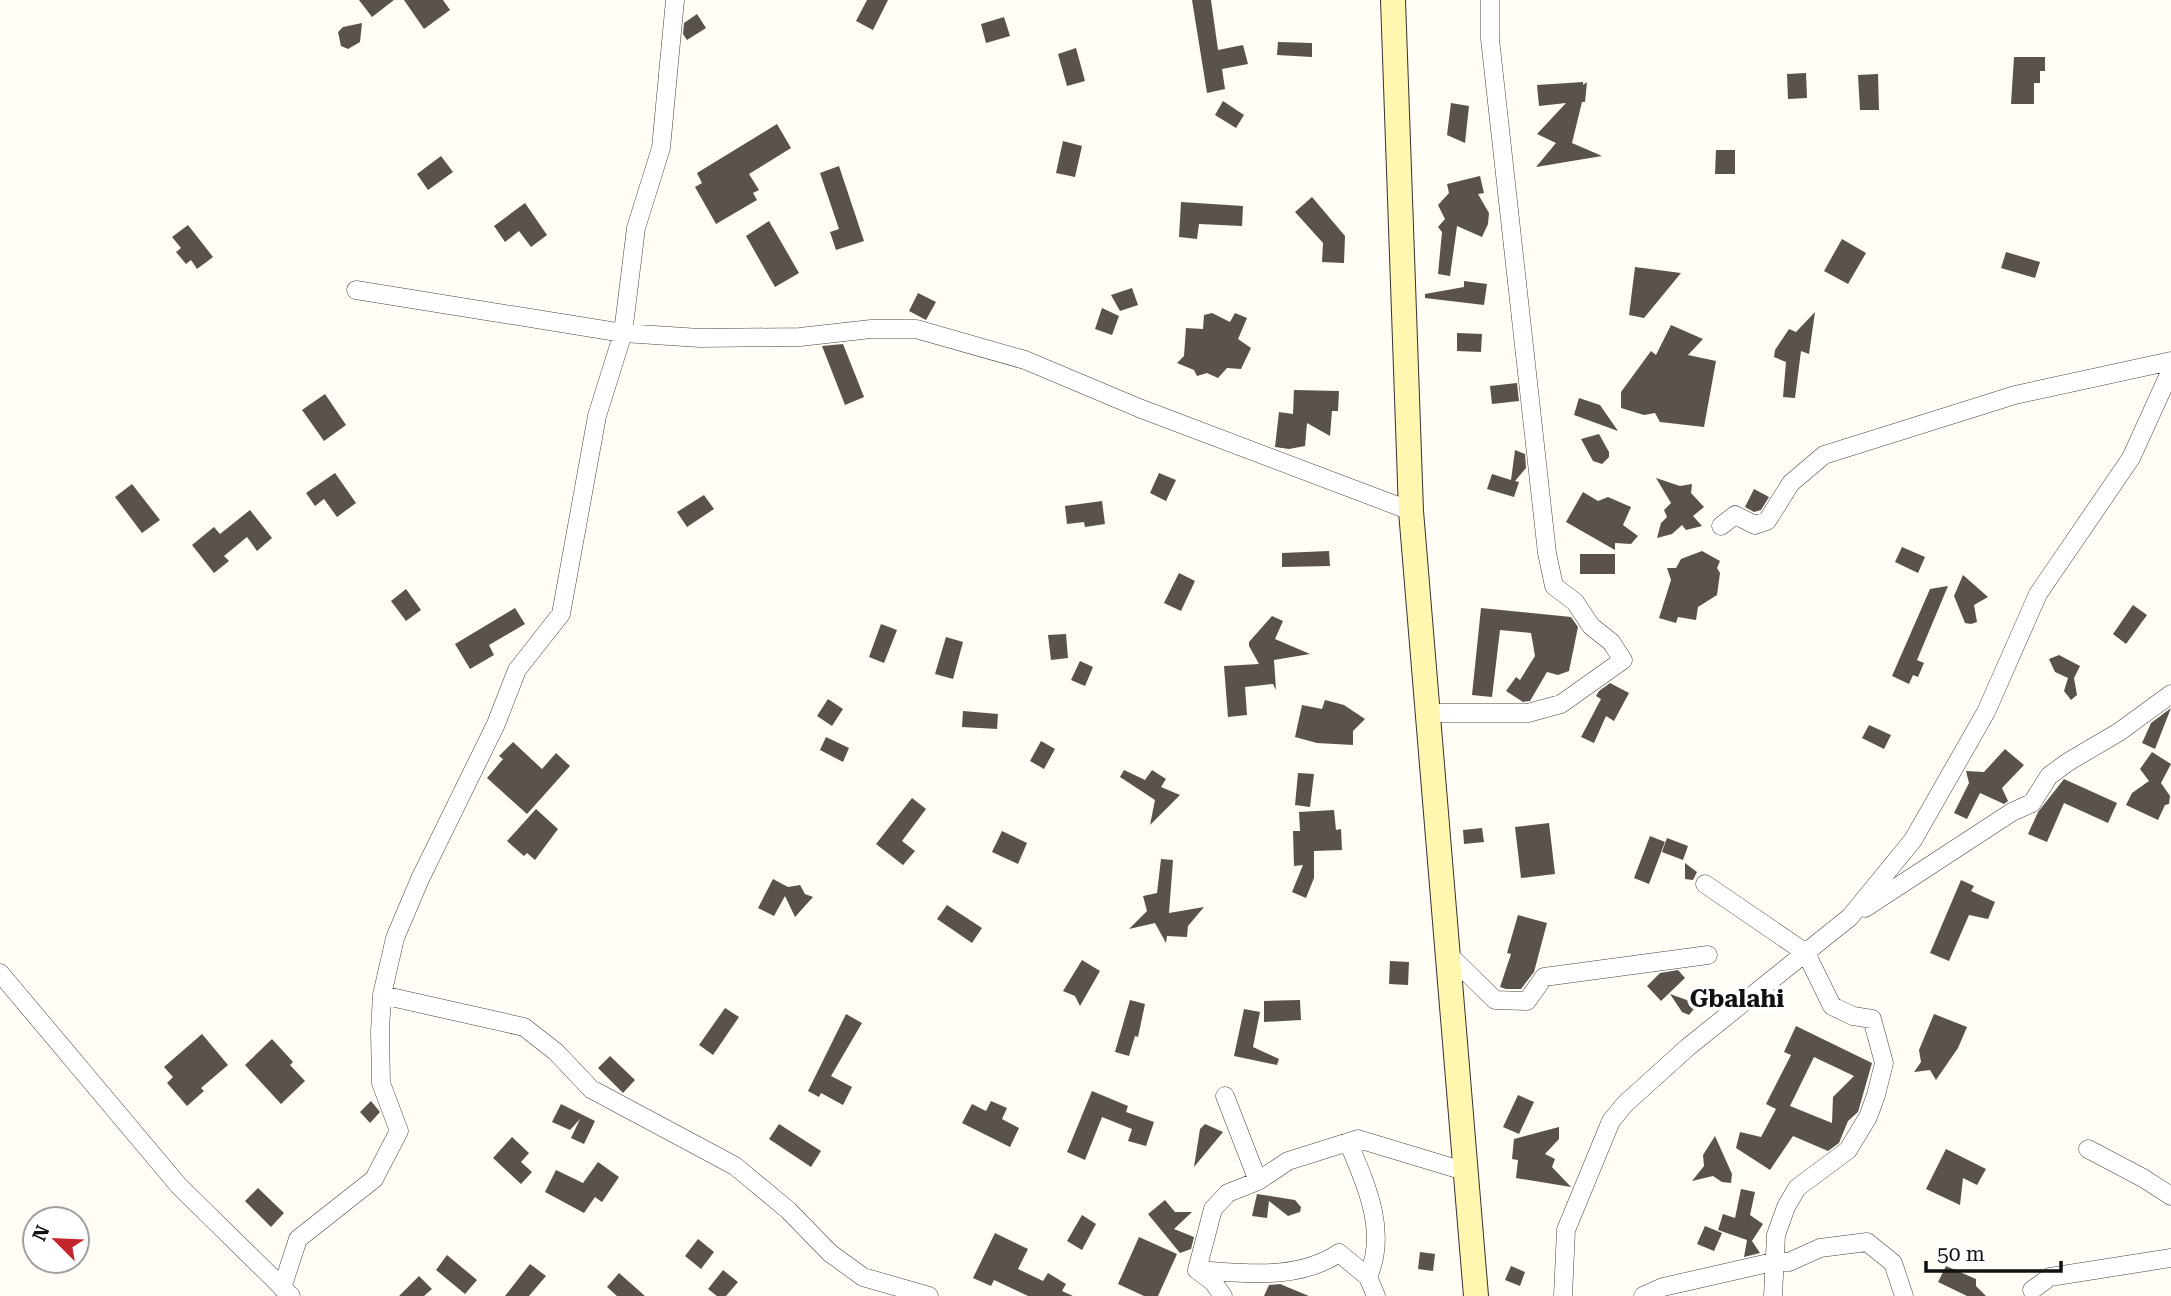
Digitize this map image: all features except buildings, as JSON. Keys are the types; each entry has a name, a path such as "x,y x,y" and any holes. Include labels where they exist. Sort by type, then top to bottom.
{"street":[{"path":"287,1292 298,1238 374,1179 399,1131 381,1083 382,995 395,938 478,757 496,724 517,670 561,614 597,416 623,333 636,228 661,148 675,0"},
{"path":"1393,0 1411,511 1476,1296"},
{"path":"1427,713 1528,713 1561,704 1623,660 1611,642 1591,626 1575,602 1554,586 1547,554 1490,39 1490,0"},
{"path":"356,290 623,333 700,338 800,337 871,329 916,329 1025,360 1139,408 1411,511"},
{"path":"1721,526 1735,515 1755,525 1767,522 1791,483 1824,455 2015,395 2171,361"},
{"path":"1850,918 1913,840 1956,769 1986,712 2038,594 2131,458 2171,370"},
{"path":"1563,1296 1566,1230 1611,1121 1625,1104 1688,1047 1850,918 2012,812 2032,803 2049,776 2119,732 2171,694"},
{"path":"1705,884 1806,953 1832,1006 1853,1016 1872,1019 1884,1063 1868,1117 1848,1150 1797,1188 1786,1207 1776,1235 1773,1296"},
{"path":"1446,952 1495,1000 1527,1002 1544,977 1708,955"},
{"path":"0,972 179,1186 287,1292"},
{"path":"382,995 524,1027 556,1052 591,1089 735,1166 788,1210 830,1252 863,1277 929,1296"},
{"path":"1225,1096 1258,1181"},
{"path":"1197,1270 1213,1209 1228,1193 1258,1181 1288,1161 1358,1139 1464,1171"},
{"path":"1348,1142 1372,1198 1376,1259 1368,1277"},
{"path":"2088,1149 2171,1196"},
{"path":"1643,1296 1663,1287 1773,1262 1790,1262 1821,1248 1867,1242 1893,1263 1904,1296"},
{"path":"1197,1270 1270,1274 1319,1266 1339,1253 1368,1277 1376,1296"},
{"path":"2032,1290 2050,1277 2171,1258"},
{"path":"1197,1270 1213,1282 1223,1296"}],"district":[{"name":"Gbalahi","path":"1737,999"}]}
